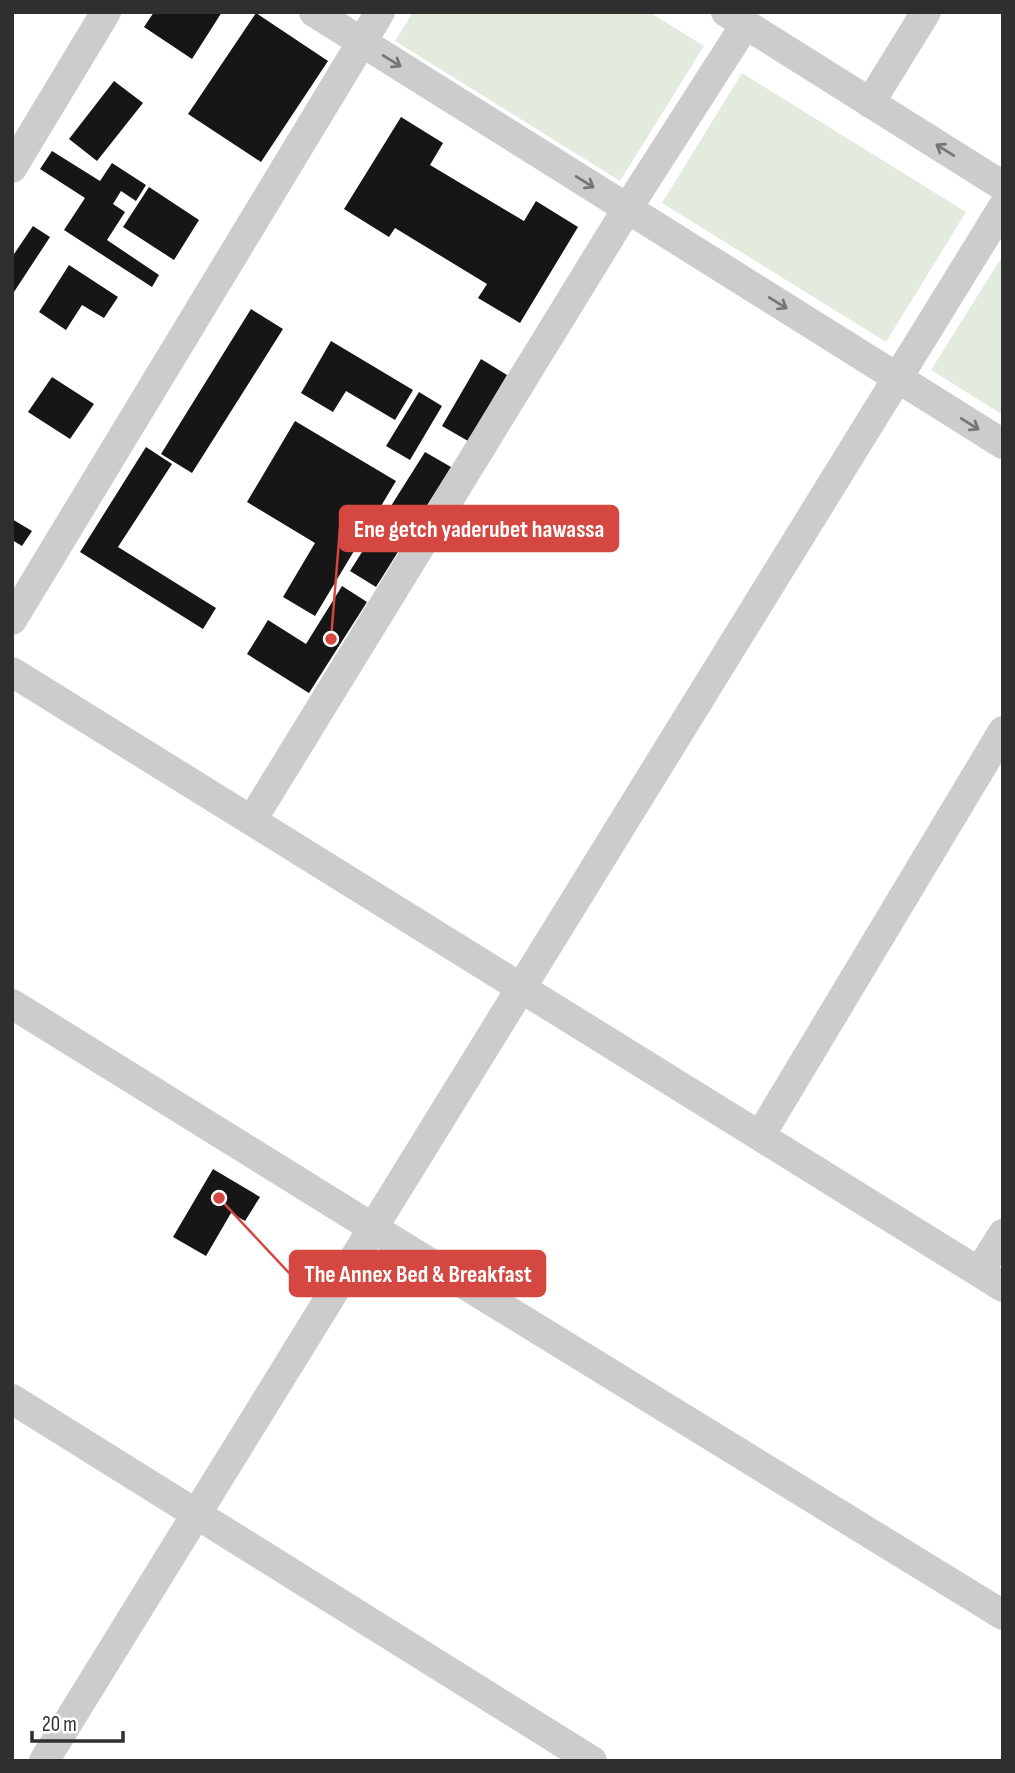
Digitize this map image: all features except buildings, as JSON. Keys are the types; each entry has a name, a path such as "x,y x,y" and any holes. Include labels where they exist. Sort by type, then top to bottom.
{"street":[{"path":"12,168 106,12"},
{"path":"314,12 1003,444"},
{"path":"12,620 380,12"},
{"path":"870,103 926,12"},
{"path":"252,820 627,209 736,18 1003,186"},
{"path":"44,1761 199,1514 1003,207"},
{"path":"12,672 991,1279 1003,1234"},
{"path":"760,1136 1003,731"},
{"path":"12,1004 1003,1615"},
{"path":"12,1399 592,1761"}],"shaded area":[{"path":"413,12 649,12 704,46 620,181 395,41"},
{"path":"742,73 966,212 886,342 662,203"},
{"path":"1003,255 1003,415 931,370"}],"place":[{"name":"Ene getch yaderubet hawassa","path":"331,639"},
{"name":"The Annex Bed & Breakfast","path":"219,1198"}]}
